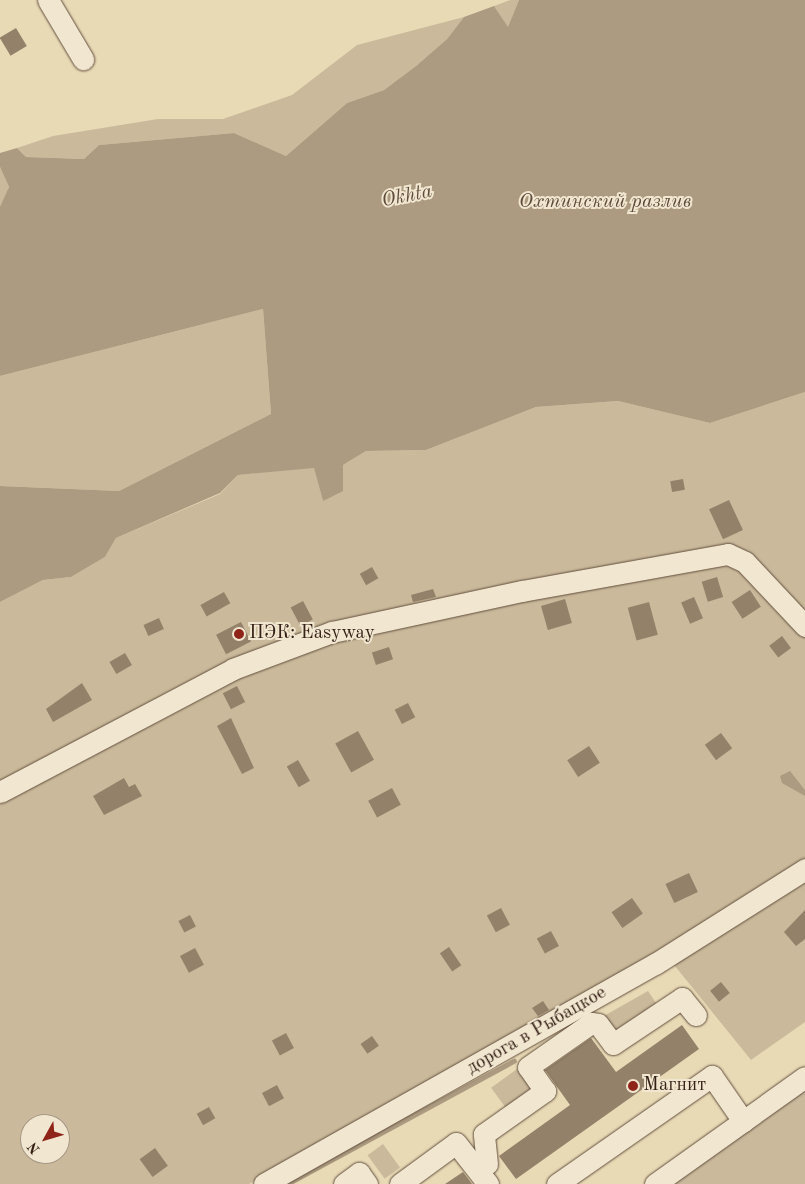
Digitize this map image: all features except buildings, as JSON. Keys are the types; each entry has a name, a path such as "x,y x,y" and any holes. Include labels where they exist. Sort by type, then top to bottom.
{"street":[{"path":"48,0 83,59"},
{"path":"0,792 233,669 332,632 522,591 702,555 728,554 745,562 805,626"},
{"name":"дорога в Рыбацкое","path":"264,1184 655,964 805,868"},
{"path":"487,1174 484,1134 545,1091 528,1066 591,1023 598,1024 613,1044 682,998 696,1015"},
{"path":"557,1184 712,1076 743,1121"},
{"path":"655,1184 805,1077"},
{"path":"400,1184 456,1143 487,1174"},
{"path":"344,1184 359,1173 367,1184"}],"shaded area":[{"path":"510,0 519,0 508,28 494,6"},
{"path":"464,17 447,39 416,66 384,90 347,103 286,156 234,133 99,145 84,159 26,157 17,148 53,136 158,119 223,119 292,95 357,45"},
{"path":"0,167 9,187 3,207 0,207"},
{"path":"263,309 271,414 119,491 0,486 0,376"},
{"path":"805,392 805,1022 751,1060 662,950 249,1184 0,1184 0,602 43,580 71,577 105,557 116,538 220,494 238,475 314,467 323,501 343,465 366,451 426,450 536,407 618,401 710,423"},
{"path":"648,991 656,1003 614,1033 602,1017"},
{"path":"517,1069 532,1090 506,1109 491,1088"},
{"path":"805,1089 805,1184 673,1184"},
{"path":"383,1144 400,1167 385,1179 368,1155"}],"water":[{"name":"Охтинский разлив","path":"519,0 805,0 805,392 710,423 618,401 536,407 426,450 366,451 343,465 343,491 323,501 314,468 238,475 220,493 116,538 105,557 71,577 43,580 0,602 0,486 119,491 271,414 263,309 0,376 0,207 9,187 0,167 0,153 17,148 26,157 84,159 99,145 234,133 286,156 347,103 384,90 416,66 447,39 464,17 494,6 508,27"},
{"path":"790,771 805,790 805,796 782,783 780,776"}],"waterway":[{"path":"287,1184 514,1061"}],"place":[{"name":"ПЭК: Easyway","path":"239,634"},
{"name":"Магнит","path":"633,1086"}],"water label":[{"name":"Okhta","path":"407,197"}]}
